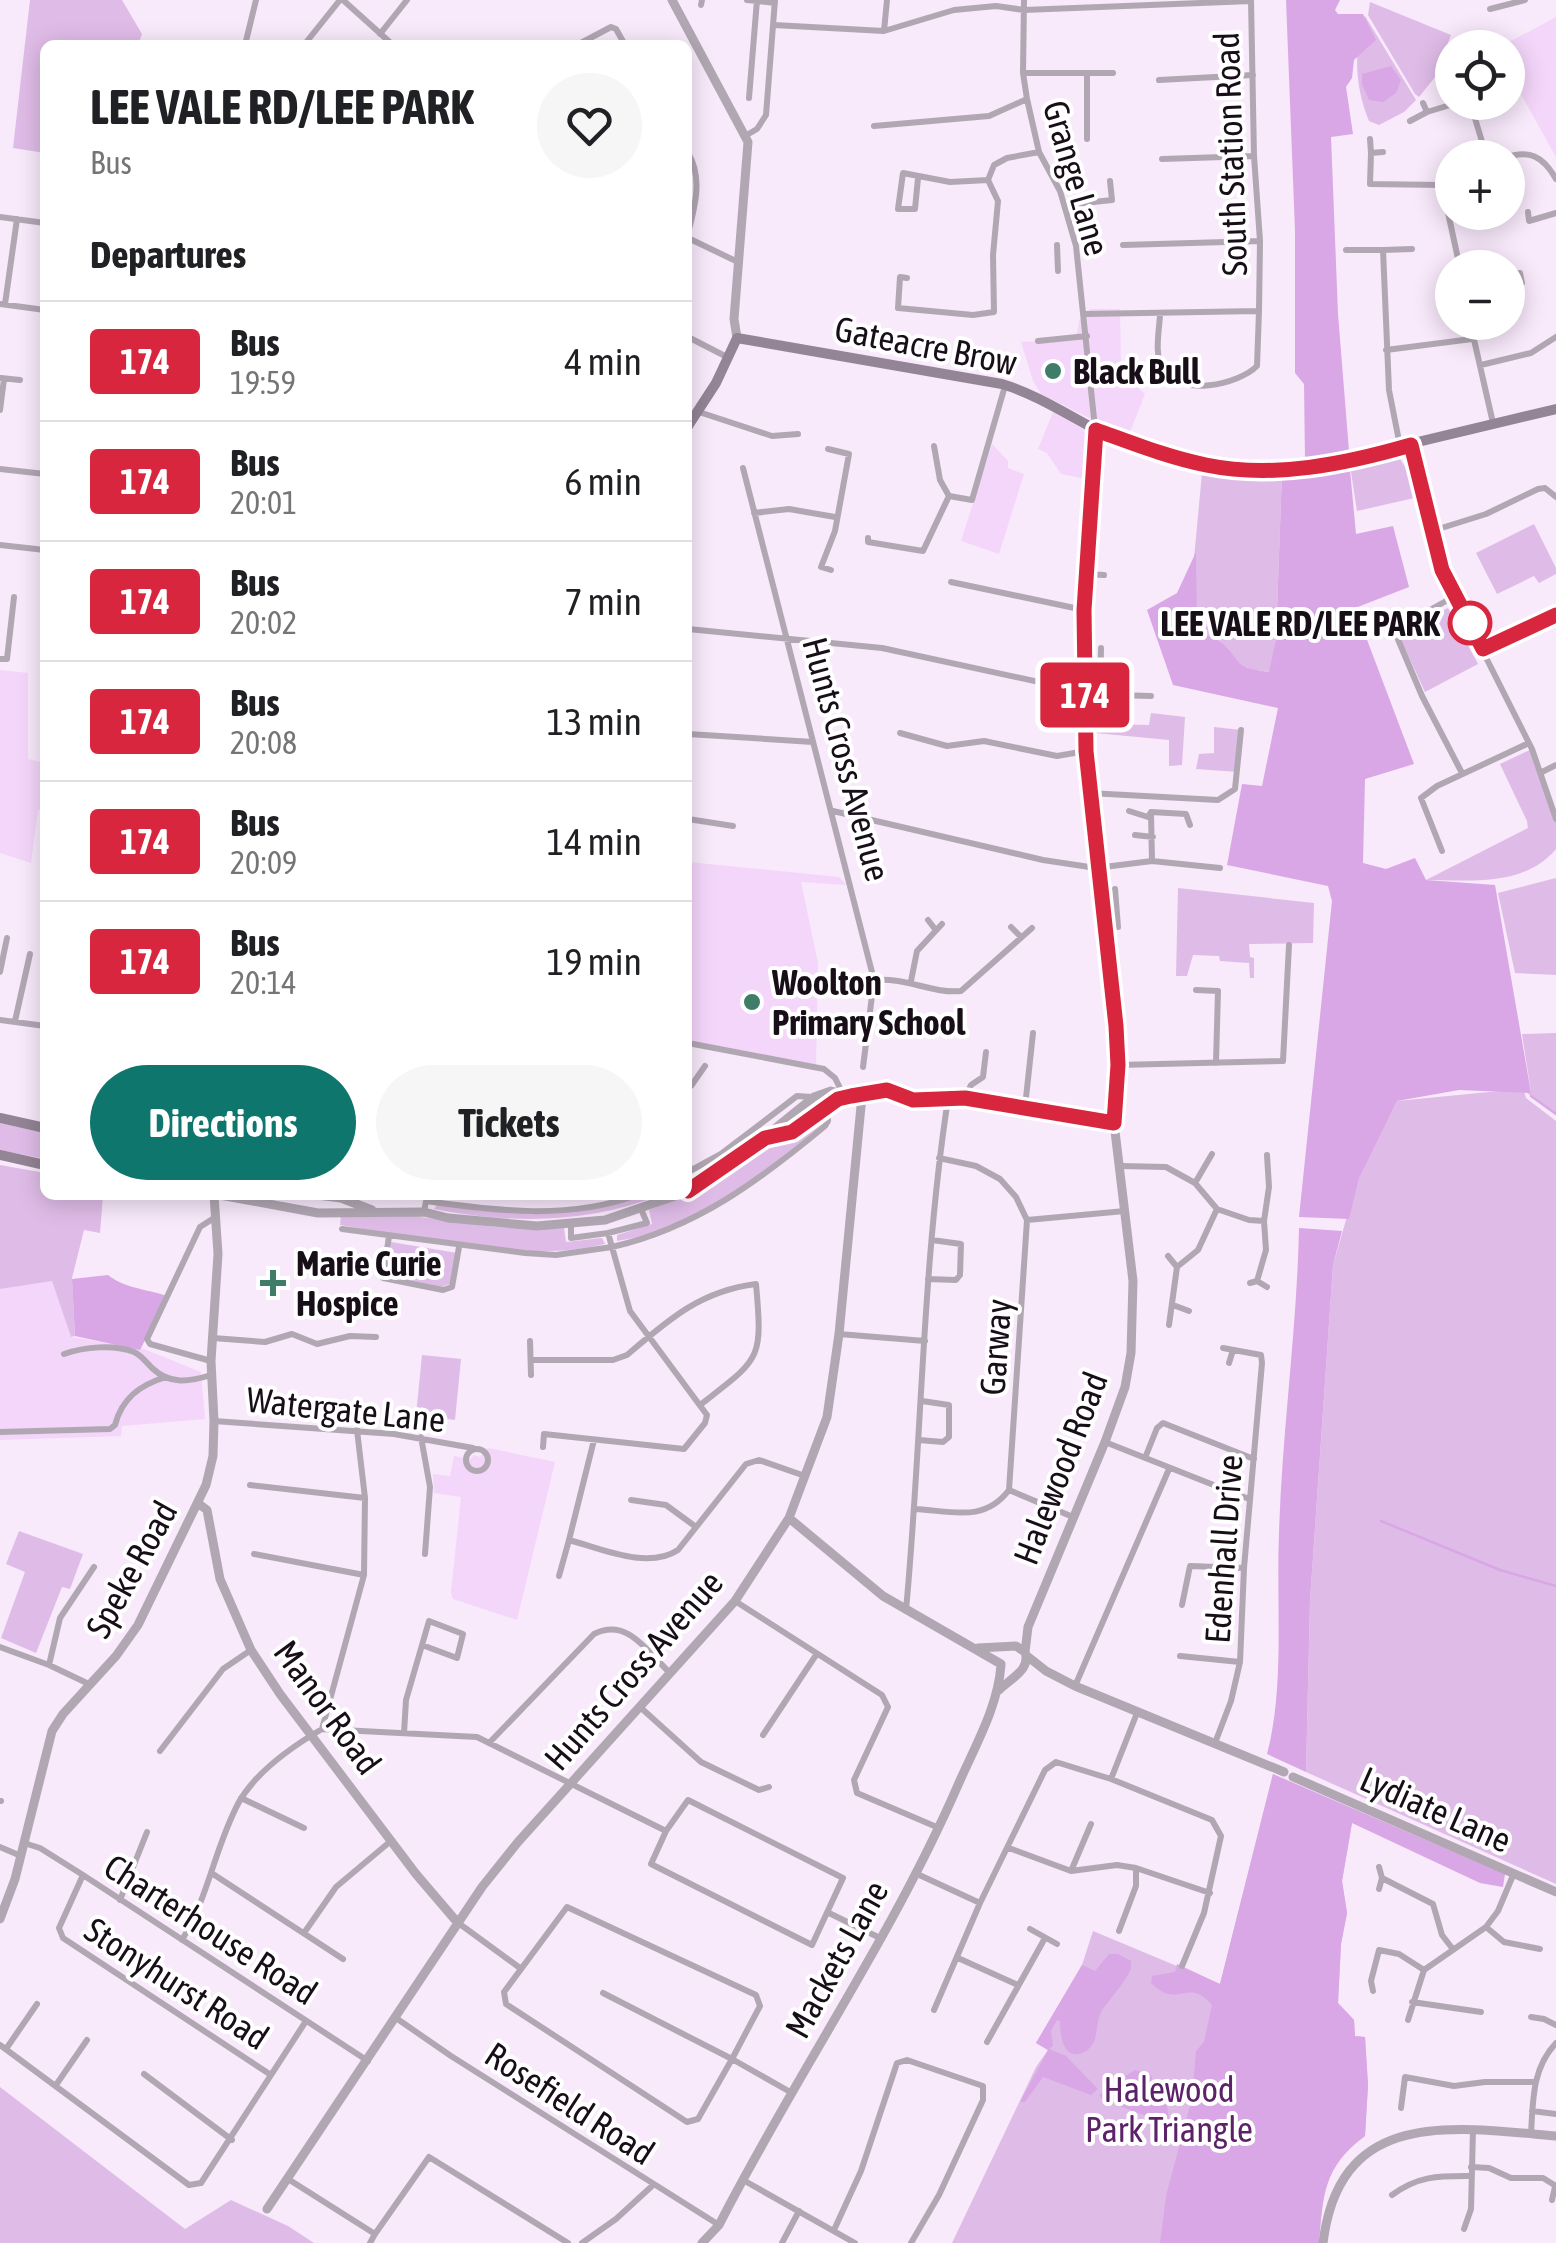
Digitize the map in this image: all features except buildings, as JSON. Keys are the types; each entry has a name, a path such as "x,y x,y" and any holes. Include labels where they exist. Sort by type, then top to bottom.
{"main road":[{"path":"692,420 737,338"},
{"name":"Gateacre Brow","path":"737,338 1005,385 1042,399 1096,430 1146,449 1208,466 1272,472 1325,464 1556,409"},
{"path":"0,1118 40,1127"},
{"path":"0,1155 40,1164"}],"street":[{"path":"246,40 256,0"},
{"path":"309,40 342,0 387,40"},
{"path":"380,34 407,0"},
{"path":"672,0 745,136 748,162 734,319 737,338"},
{"path":"745,136 757,129 766,115 775,1 747,0"},
{"path":"749,98 756,0"},
{"path":"884,31 888,0"},
{"name":"Grange Lane","path":"1024,0 1023,73 1027,99 1039,152 1066,205 1076,246 1096,430"},
{"path":"774,25 884,31 954,10 996,6 1024,10 1106,2 1251,0"},
{"name":"South Station Road","path":"1085,314 1258,311 1260,241 1251,0"},
{"path":"1490,9 1524,0"},
{"path":"586,40 611,27 623,40"},
{"path":"1023,73 1114,73"},
{"path":"1088,75 1088,139"},
{"path":"1159,80 1254,75"},
{"path":"874,126 990,116 1027,99"},
{"path":"1423,103 1427,112"},
{"path":"1410,122 1435,110"},
{"path":"1370,140 1370,184 1435,185"},
{"path":"907,278 900,277 898,308 973,315 994,312 993,255 998,201 988,180 994,165 1006,158 1039,152"},
{"path":"1372,152 1383,152"},
{"path":"1525,153 1544,161 1556,178"},
{"path":"1162,159 1254,156"},
{"path":"692,161 697,180 692,211"},
{"path":"918,178 916,209 898,208 903,173 950,182 988,180"},
{"path":"1066,205 1112,200 1110,180"},
{"path":"1528,212 1529,221 1556,212"},
{"path":"0,217 40,222"},
{"path":"17,219 2,304 40,309"},
{"path":"692,237 740,263"},
{"path":"1123,245 1260,241"},
{"path":"1058,271 1058,249 1076,246"},
{"path":"1346,250 1412,249"},
{"path":"1383,250 1386,350 1405,446 1442,570 1529,743 1556,819"},
{"path":"1160,315 1159,360 1164,372 1171,380 1212,385 1232,382 1256,366 1258,311"},
{"path":"1038,341 1087,336"},
{"path":"1481,365 1531,353 1556,338"},
{"path":"692,339 727,357"},
{"path":"1386,350 1464,340"},
{"path":"1472,340 1494,426"},
{"path":"0,410 2,378 20,380"},
{"path":"949,496 972,500 1005,385"},
{"path":"698,412 772,436 798,434"},
{"name":"Halewood Road","path":"1026,1654 1028,1627 1125,1386 1132,1340 1132,1282 1122,1166 1114,1123 1118,1065 1086,751 1084,610 1096,430"},
{"path":"934,446 940,480 949,496"},
{"path":"828,449 849,454 836,531 820,570 831,570"},
{"name":"Hunts Cross Avenue","path":"743,468 874,980 864,1067"},
{"path":"0,470 40,474"},
{"path":"1432,531 1486,514 1538,489 1545,488 1556,496"},
{"path":"868,538 868,542 923,551 949,496"},
{"path":"754,513 789,509 836,518"},
{"path":"0,545 40,549"},
{"path":"1086,574 1104,575"},
{"path":"951,582 1084,610"},
{"path":"0,659 7,659 14,596"},
{"path":"1455,596 1394,630 1422,696 1462,773"},
{"path":"1483,649 1556,614"},
{"path":"692,629 882,648 1085,696 1151,696"},
{"path":"1100,698 1101,648"},
{"path":"1088,793 1218,800 1235,789 1241,730"},
{"path":"900,733 947,746 984,741 1057,756 1086,751"},
{"path":"692,734 813,742"},
{"path":"1442,851 1421,798 1462,773 1529,743"},
{"path":"1542,772 1556,765"},
{"path":"833,811 1043,860 1096,868 1152,862 1220,868"},
{"path":"1129,811 1148,817 1152,812"},
{"path":"1152,812 1152,862"},
{"path":"1152,812 1186,814 1190,825"},
{"path":"692,820 734,826"},
{"path":"1136,835 1153,836"},
{"path":"1115,889 1118,927"},
{"path":"1103,917 1117,915"},
{"path":"911,981 917,951 938,926 928,920"},
{"path":"1010,927 1021,937"},
{"path":"874,980 893,978 948,992 961,991 1032,928"},
{"path":"0,972 7,938"},
{"path":"1118,1065 1283,1060 1288,944"},
{"path":"15,1021 30,954"},
{"path":"1196,990 1218,991 1216,1063"},
{"path":"0,1020 40,1025"},
{"path":"1025,1107 1033,1033"},
{"path":"692,1043 824,1069 852,1094"},
{"path":"965,1098 971,1086 983,1077 986,1052"},
{"path":"692,1082 706,1066"},
{"path":"692,1188 824,1092 887,1090 913,1100 965,1098 1114,1123"},
{"path":"765,1138 792,1132 852,1094"},
{"name":"Hunts Cross Avenue","path":"267,2209 457,1922 518,1842 735,1601 789,1518 827,1417 839,1334 852,1094"},
{"path":"692,1170 721,1154 797,1096 814,1097"},
{"path":"906,1611 916,1509 928,1279 948,1099"},
{"path":"342,1229 460,1247 556,1255 612,1247 667,1232 722,1204 825,1126 826,1107"},
{"path":"1195,1183 1212,1154"},
{"path":"1267,1155 1266,1250 1254,1282 1268,1287"},
{"path":"939,1158 976,1166 1000,1179 1027,1220 1126,1211"},
{"path":"1122,1166 1166,1167 1195,1183 1217,1209 1264,1221"},
{"name":"Speke Road","path":"0,1919 21,1856 52,1730 138,1624 199,1504 209,1474 214,1421 211,1361 218,1254 216,1200"},
{"path":"245,1200 318,1213 424,1212 465,1220 571,1225 605,1220 666,1200"},
{"path":"338,1213 341,1200"},
{"path":"351,1200 374,1210"},
{"path":"424,1212 426,1200 501,1210 561,1212 615,1200"},
{"path":"1177,1267 1198,1250 1217,1209"},
{"path":"571,1225 571,1238 608,1234 646,1223 641,1210"},
{"path":"211,1361 150,1344 147,1339 200,1227 214,1218"},
{"name":"Garway","path":"1009,1490 1027,1220"},
{"path":"542,1448 544,1434 684,1448 705,1423 706,1415 700,1406 630,1311 608,1234"},
{"path":"390,1236 383,1278 443,1290 452,1286 460,1247"},
{"path":"928,1279 956,1280 960,1274 961,1244 932,1240"},
{"path":"1168,1256 1177,1267 1169,1324"},
{"path":"531,1360 613,1360 626,1355 696,1300 716,1291 756,1284 761,1334 754,1358 700,1406"},
{"path":"1174,1304 1189,1311"},
{"path":"213,1338 265,1342 292,1334 317,1344 350,1336 376,1337"},
{"path":"839,1334 925,1341"},
{"path":"530,1342 531,1375"},
{"path":"64,1354 93,1348 135,1352 166,1378 179,1382 211,1375"},
{"path":"1223,1348 1233,1350 1229,1363"},
{"name":"Edenhall Drive","path":"1215,1743 1240,1662 1261,1355 1233,1350"},
{"path":"0,1432 110,1428 130,1396 166,1378"},
{"path":"919,1440 943,1442 949,1437 950,1405 922,1401"},
{"name":"Watergate Lane","path":"214,1421 356,1430 473,1448"},
{"path":"1145,1458 1157,1428 1163,1423 1254,1459"},
{"path":"182,1940 198,1914 241,1798 259,1777 317,1732 364,1575 365,1498 356,1430"},
{"path":"420,1438 430,1488 425,1554"},
{"path":"559,1576 594,1440"},
{"path":"1105,1442 1249,1499"},
{"path":"570,1540 622,1555 667,1558 678,1550 746,1464 759,1460 807,1476"},
{"path":"1076,1686 1169,1469"},
{"path":"250,1485 365,1498"},
{"path":"916,1509 985,1511 1000,1502 1009,1490 1073,1517"},
{"path":"631,1500 666,1505 696,1526"},
{"name":"Manor Road","path":"199,1504 207,1510 220,1579 251,1650 280,1694 317,1732 392,1840 457,1922"},
{"path":"789,1518 855,1575 906,1611 978,1648 1007,1672 1020,1671 1026,1654 1009,1647 978,1648"},
{"path":"254,1554 364,1575"},
{"path":"49,1665 60,1618 94,1566"},
{"path":"1182,1605 1190,1566 1244,1568"},
{"path":"735,1601 882,1696 888,1707 854,1780 857,1793 939,1828"},
{"path":"404,1733 406,1700 428,1621 463,1634 456,1658 422,1645"},
{"path":"490,1742 594,1634 608,1627 622,1628 670,1672"},
{"name":"Halewood Road","path":"1009,1647 1028,1627"},
{"path":"0,1647 91,1685"},
{"path":"1001,1664 1001,1655 1009,1647"},
{"path":"160,1752 223,1669 251,1650"},
{"name":"Lydiate Lane","path":"1026,1654 1046,1671 1076,1686 1556,1892"},
{"path":"764,1734 816,1655"},
{"path":"1180,1656 1240,1662"},
{"name":"Mackets Lane","path":"702,2243 719,2225 882,1940 939,1828 999,1690 1001,1664"},
{"name":"Lydiate Lane","path":"1020,1671 1046,1671"},
{"name":"Mackets Lane","path":"999,1690 1020,1671"},
{"path":"640,1708 701,1762 759,1790 770,1787"},
{"path":"1111,1779 1137,1713"},
{"path":"317,1732 463,1735 490,1742 666,1831"},
{"path":"934,2010 980,1903 1045,1770 1056,1762 1111,1779 1212,1820 1221,1836 1210,1894 1182,1966"},
{"path":"241,1798 304,1828"},
{"path":"688,1800 843,1878 812,1945 651,1864 666,1831 688,1800"},
{"path":"1070,1871 1091,1824"},
{"path":"120,1900 148,1832"},
{"path":"304,1934 336,1887 392,1840"},
{"name":"Charterhouse Road","path":"24,1843 40,1848 368,2061"},
{"path":"0,1847 21,1856"},
{"path":"1010,1848 1070,1871 1117,1865 1136,1868 1210,1894"},
{"path":"1379,1867 1379,1889"},
{"path":"1119,1931 1133,1897 1136,1868"},
{"path":"1408,2020 1424,1970 1486,1927 1498,1911 1514,1873"},
{"path":"213,1874 343,1959"},
{"path":"915,1874 980,1903"},
{"name":"Stonyhurst Road","path":"82,1875 59,1928 63,1938 272,2075"},
{"path":"1382,1878 1433,1904 1442,1935 1452,1948"},
{"path":"567,1907 756,1995 760,2006 698,2120 688,2122 640,2095 506,2004 504,1992 520,1968 567,1907"},
{"path":"829,1914 882,1940"},
{"path":"457,1922 520,1968"},
{"path":"1486,1927 1504,1942 1540,1949"},
{"path":"1030,1929 1058,1944"},
{"path":"987,2042 1045,1938"},
{"path":"1373,1942 1380,1950 1399,1954 1424,1970"},
{"path":"1373,1992 1371,1981 1380,1950"},
{"path":"958,1958 1018,1985"},
{"path":"603,1993 792,2093"},
{"path":"1412,2002 1481,2012"},
{"path":"37,2004 3,2047 189,2185 201,2184 306,2021"},
{"name":"Rosefield Road","path":"396,2018 652,2186 719,2225"},
{"path":"1530,2018 1556,2025"},
{"path":"56,2085 88,2040"},
{"path":"1531,2134 1535,2082 1546,2053 1556,2043"},
{"path":"834,2230 861,2171 897,2062 907,2060 983,2086 984,2100 911,2243"},
{"path":"144,2074 232,2140"},
{"path":"1400,2108 1402,2074 1454,2086 1535,2082"},
{"path":"1532,2111 1556,2114"},
{"path":"1464,2229 1470,2209 1473,2130"},
{"path":"1323,2243 1336,2190 1350,2168 1371,2149 1410,2133 1473,2130 1556,2136"},
{"path":"370,2243 429,2158 568,2243"},
{"path":"1392,2194 1409,2182 1428,2176 1489,2168 1511,2178 1543,2178 1556,2186 1552,2200"},
{"path":"288,2179 375,2234"},
{"path":"742,2180 855,2243"},
{"path":"582,2243 652,2186"},
{"path":"782,2243 799,2211"}],"shaded area":[{"path":"1286,0 1340,0 1335,10 1338,14 1363,14 1376,40 1354,60 1352,78 1346,87 1353,134 1331,137 1338,314 1349,451 1305,460 1304,384 1295,373 1295,231"},
{"path":"1556,17 1556,157 1525,101 1525,34"},
{"path":"1391,66 1401,80 1396,93 1383,102 1369,100 1362,74"},
{"path":"1090,309 1120,309 1121,365 1125,376 1145,394 1128,437 1041,394 1021,342 1076,339 1079,321"},
{"path":"1053,412 1083,429 1089,438 1086,479 1061,474 1047,453 1038,449"},
{"path":"992,444 1008,461 1008,468 1024,474 999,554 961,541"},
{"path":"1349,459 1356,534 1393,526 1409,587 1355,608 1414,764 1365,779 1363,863 1386,869 1415,858 1426,880 1495,885 1531,1093 1459,1090 1397,1101 1359,1178 1349,1219 1299,1217 1332,901 1328,886 1227,865 1242,784 1262,786 1278,708 1173,685 1147,610 1177,593 1196,552 1197,632 1221,642 1243,666 1269,672 1276,639 1282,471"},
{"path":"0,670 28,673 28,759 40,762 40,810 31,863 0,853"},
{"name":"Woolton Primary School","path":"692,862 839,877 847,885 801,882 818,963 816,1065 692,1042"},
{"path":"1299,1228 1342,1231 1333,1265 1310,1601 1306,1772 1267,1754 1278,1673 1281,1495"},
{"path":"108,1275 128,1286 167,1296 140,1350 75,1336 72,1279"},
{"path":"52,1280 71,1337 144,1349 201,1372 205,1419 122,1426 121,1436 0,1440 0,1289"},
{"path":"488,1448 555,1462 517,1620 453,1599 461,1497 434,1493 433,1474 450,1476 454,1456 480,1457"},
{"path":"1273,1774 1505,1874 1503,1887 1480,1883 1352,1823 1342,1881 1347,1913 1338,2003 1354,2020 1355,2036 1365,2037 1365,2136 1333,2171 1322,2210 1319,2243 1160,2243 1166,2196 1192,2098 1196,2051 1204,2042 1212,2005 1196,1993 1176,1995 1161,1991 1151,1983 1152,1976 1175,1972 1177,1964 1220,1984"},
{"path":"1109,1954 1131,1961 1131,1969 1100,2014 1090,2048 1077,2054 1067,2050 1057,2020 1051,2031 1053,2046 1049,2049 1066,2056 1098,2089 1091,2095 1043,2077 1025,2102 1020,2102 1048,2050 1036,2043 1082,1965 1095,1971"},
{"path":"1135,2070 1151,2075 1153,2082 1165,2091 1169,2119 1161,2122 1099,2095 1107,2089 1134,2099 1144,2098 1149,2094 1125,2076"}],"green space":[{"path":"30,0 122,0 142,34 140,40 40,40 40,152 13,148"},
{"path":"1370,2 1439,30 1435,30 1435,77 1419,97 1415,94 1368,15"},
{"path":"1365,16 1416,100 1404,112 1379,125 1369,121 1358,82 1357,55"},
{"path":"1394,449 1423,496 1357,511 1349,459"},
{"path":"1282,471 1276,639 1270,672 1243,666 1219,640 1196,633 1192,580 1202,473"},
{"path":"1534,524 1556,574 1539,583 1534,576 1497,594 1476,553"},
{"path":"1448,608 1478,664 1425,692 1400,638 1403,628"},
{"path":"1151,713 1185,717 1182,765 1169,766 1169,740 1085,732 1085,720 1149,725"},
{"path":"1214,727 1241,730 1238,772 1196,769 1199,754 1214,753"},
{"path":"1532,749 1556,816 1556,849 1529,870 1513,876 1426,880 1528,828 1500,764"},
{"path":"1556,878 1556,975 1515,973 1498,893"},
{"path":"1178,888 1314,903 1313,943 1249,944 1254,978 1250,978 1249,963 1193,955 1187,976 1176,976"},
{"path":"1556,1033 1556,1114 1527,1093 1531,1092 1522,1034"},
{"path":"1524,1091 1526,1098 1556,1121 1556,1884 1306,1772 1310,1601 1333,1265 1361,1171 1397,1101"},
{"path":"819,1122 823,1124 777,1161 701,1212 646,1235 617,1241 617,1235 652,1224 649,1210 675,1200 692,1200 692,1192 767,1141 778,1139 785,1145"},
{"path":"0,1123 40,1132 40,1158 0,1150"},
{"path":"0,1165 40,1172 40,1200 103,1200 100,1233 84,1230 72,1278 75,1336 71,1337 52,1281 0,1289"},
{"path":"647,1200 605,1212 549,1218 492,1217 434,1209 437,1205 544,1213"},
{"path":"341,1216 413,1216 496,1227 564,1228 566,1242 602,1238 605,1244 540,1251 472,1247 340,1225"},
{"path":"391,1242 457,1253 450,1284 441,1287 389,1276"},
{"path":"422,1355 461,1359 455,1420 416,1415"},
{"path":"19,1531 83,1554 70,1589 62,1587 36,1653 1,1638 25,1572 6,1564"},
{"name":"Halewood Park Triangle","path":"1273,1774 1352,1823 1342,1881 1347,1913 1338,2003 1354,2020 1355,2036 1365,2037 1365,2136 1333,2171 1322,2210 1319,2243 952,2243 1036,2067 1048,2050 1036,2043 1082,1965 1093,1931 1220,1984"},
{"path":"0,2087 185,2229 231,2200 288,2226 314,2243 0,2243"}],"waterway":[{"path":"1531,1096 1556,1114"},
{"path":"1381,1521 1500,1570 1556,1586"}],"bus line":[{"name":"174","path":"692,1188 765,1138 792,1132 838,1099 887,1090 913,1100 965,1098 1114,1123 1116,1026 1086,751 1084,610 1096,430 1208,466 1272,472 1411,445 1442,570 1483,649 1556,615"}],"place":[{"name":"Black Bull","path":"1053,371"},
{"name":"LEE VALE RD/LEE PARK","path":"1470,623"},
{"name":"Woolton Primary School","path":"752,1002"},
{"name":"Marie Curie Hospice","path":"273,1283"}]}
